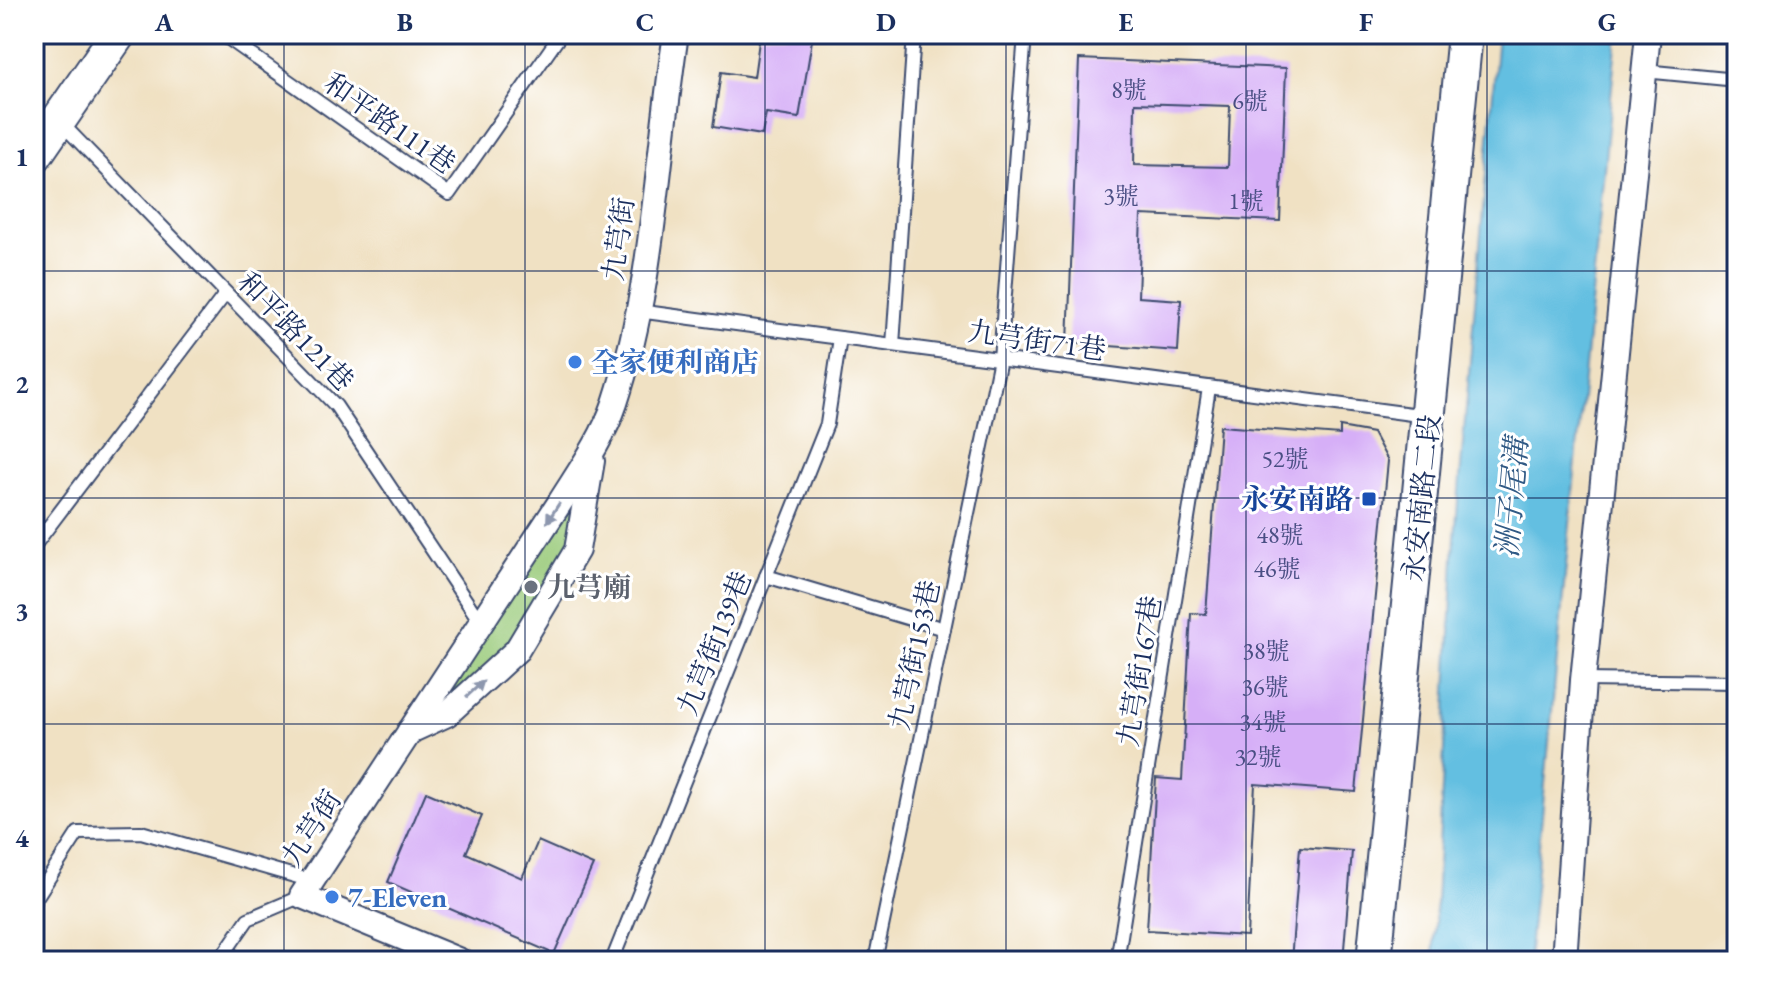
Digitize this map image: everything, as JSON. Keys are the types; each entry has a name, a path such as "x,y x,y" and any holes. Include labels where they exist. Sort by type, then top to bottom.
{"main road":[{"path":"34,156 45,117 118,34"},
{"name":"永安南路二段","path":"1374,961 1465,34"}],"street":[{"name":"九芎街","path":"460,961 307,888 595,447 615,404 638,311 676,34"},
{"path":"1564,961 1583,680 1648,34"},
{"name":"九芎街","path":"410,731 447,714 517,650 577,550 595,447"}],"lane":[{"name":"和平路111巷","path":"222,34 449,194 561,34"},
{"path":"893,345 914,34"},
{"name":"九芎街153巷","path":"875,961 1000,359 1025,34"},
{"path":"1644,71 1737,80"},
{"name":"和平路121巷","path":"45,117 68,130 336,406 481,623"},
{"path":"34,546 226,293"},
{"name":"九芎街71巷","path":"638,311 1429,416"},
{"name":"九芎街139巷","path":"612,961 827,424 840,338"},
{"name":"九芎街167巷","path":"1117,961 1209,388"},
{"path":"766,576 944,629"},
{"path":"1583,680 1737,682"},
{"path":"34,901 78,833 141,832 307,888"},
{"path":"219,961 248,919 307,888"}],"green space":[{"path":"592,459 577,550 517,650 415,723"}],"water":[{"name":"洲子尾溝","path":"1498,34 1617,34 1528,961 1433,961 1455,537"}],"building":[{"path":"760,34 813,34 799,118 766,113 762,135 713,127 721,72 754,77"},
{"path":"1079,59 1286,68 1280,221 1141,215 1138,297 1181,300 1178,351 1068,343","holes":["1135,103 1230,106 1228,167 1134,165"]},
{"path":"1220,426 1340,435 1340,427 1373,433 1388,461 1356,792 1255,784 1247,936 1147,930 1156,778 1182,780 1191,613 1206,614"},
{"path":"426,792 482,816 466,853 522,878 538,841 593,865 554,954 388,882"},
{"path":"1300,847 1352,851 1343,961 1291,961"}],"place":[{"name":"全家便利商店","path":"575,362"},
{"name":"永安南路","path":"1369,499"},
{"name":"九芎廟","path":"531,587"},
{"name":"7-Eleven","path":"332,897"}]}
